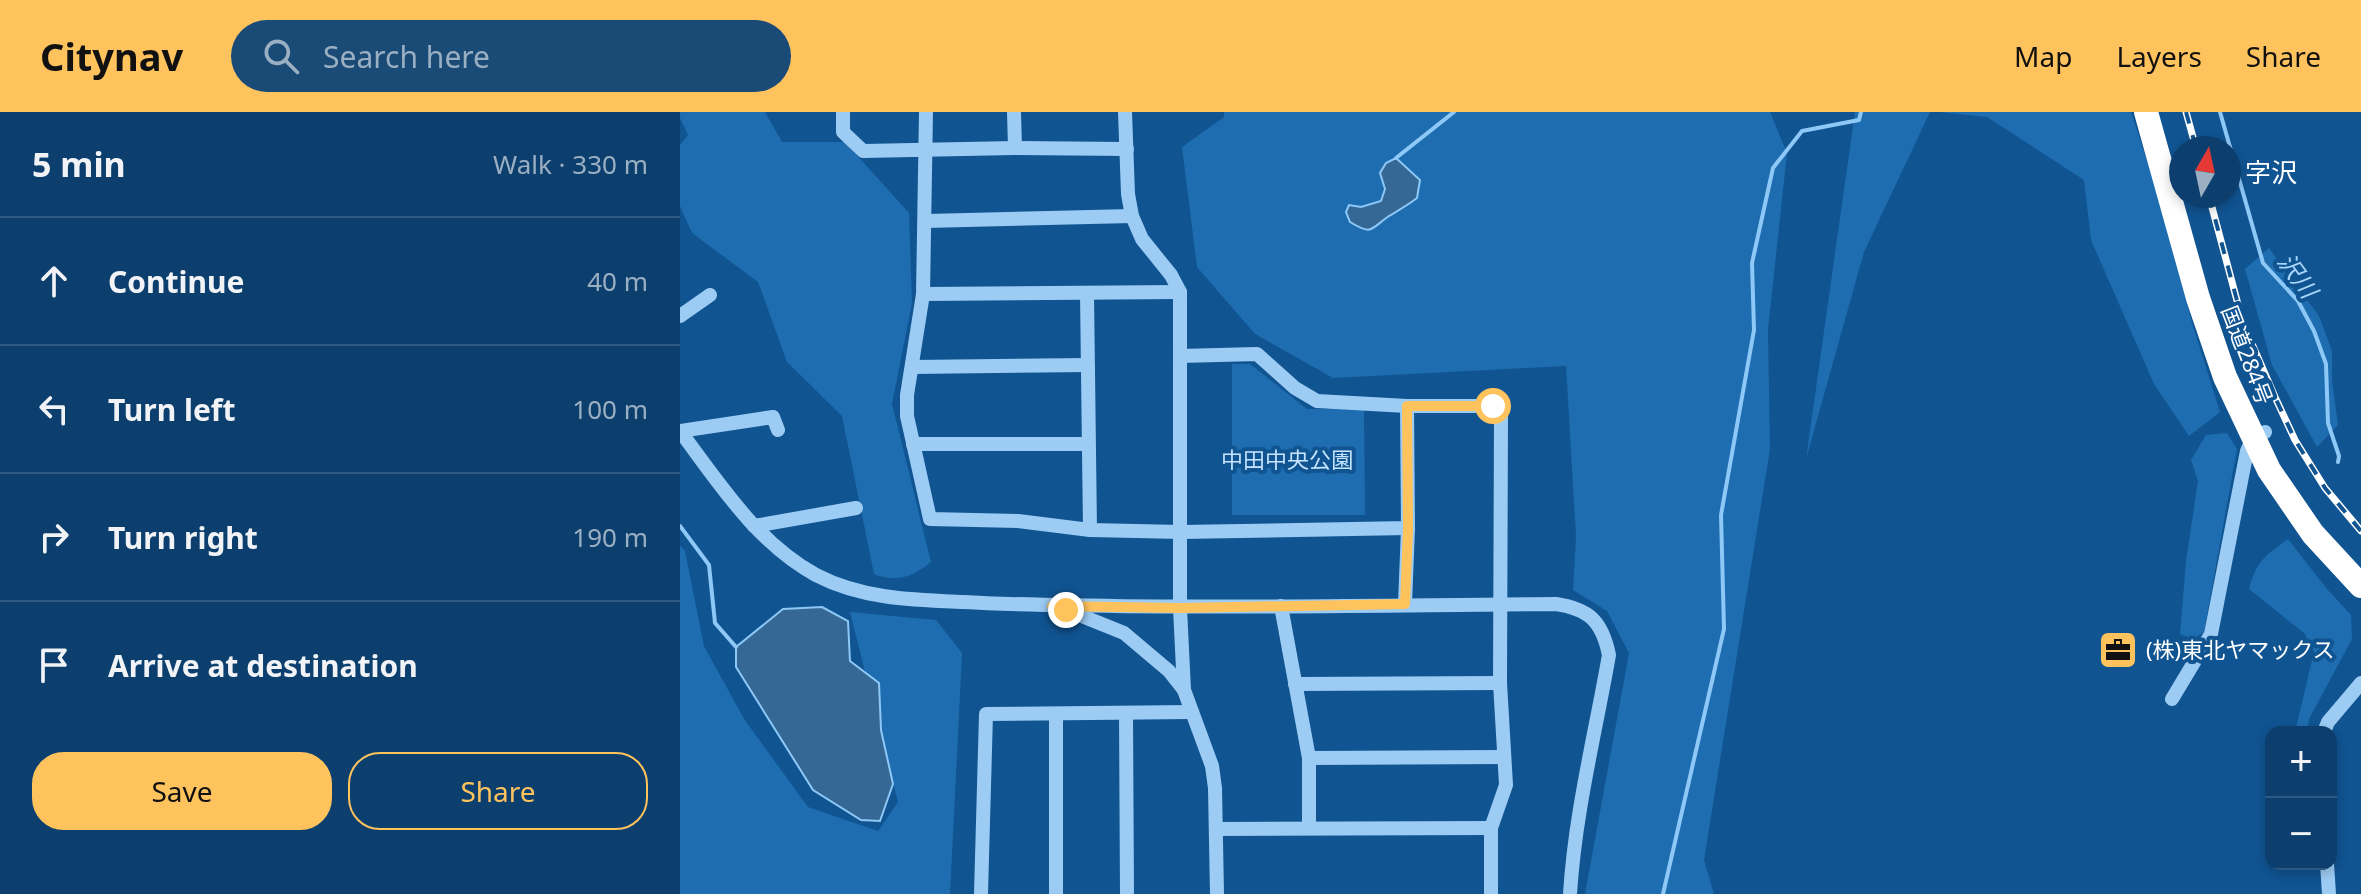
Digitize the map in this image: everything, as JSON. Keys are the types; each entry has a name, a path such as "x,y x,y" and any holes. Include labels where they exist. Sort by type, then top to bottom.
{"highway":[{"name":"国道284号","path":"2146,112 2215,353 2259,435 2311,507 2361,564"},
{"path":"2161,112 2169,140"},
{"name":"国道284号","path":"2188,208 2211,298 2269,470 2313,534 2361,586"}],"street":[{"path":"843,112 843,132 863,151 1127,149"},
{"path":"926,112 923,294 907,395 907,416 930,519 1018,521 1090,530 1181,532 1408,528"},
{"path":"1014,112 1015,148"},
{"path":"1125,112 1128,194 1132,216 1142,239 1171,275 1180,292 1180,608 1184,690 1212,766 1217,894"},
{"path":"926,221 1132,216"},
{"path":"923,294 1180,292"},
{"path":"1087,293 1090,530"},
{"path":"680,316 710,295"},
{"path":"1180,356 1257,354 1295,388 1317,401 1407,406 1493,406 1501,417 1500,683 1506,785 1491,828 1491,894"},
{"path":"912,367 1088,365"},
{"path":"1405,604 1407,406"},
{"path":"778,430 773,417 680,431 768,540 799,564 842,587 867,594 916,600 1180,608 1556,604 1576,607 1590,615 1607,643 1609,655 1582,793 1570,894"},
{"path":"2172,699 2211,634 2247,451 2259,435"},
{"path":"913,444 1088,444"},
{"path":"754,526 856,508"},
{"path":"1052,606 1078,613 1124,633 1169,671 1184,690"},
{"path":"1281,606 1309,758 1309,828"},
{"path":"1295,684 1500,683"},
{"path":"2326,726 2361,683"},
{"path":"981,894 986,714 1192,712"},
{"path":"1126,714 1127,894"},
{"path":"1056,715 1056,894"},
{"path":"1309,758 1503,757"},
{"path":"1216,829 1491,828"},
{"path":"2327,870 2329,894"}],"green space":[{"path":"680,112 765,112 782,142 845,142 909,213 912,303 892,404 931,562 918,571 897,578 874,574 842,416 787,362 758,282 692,233 680,206 680,145 688,135"},
{"path":"1224,112 1770,112 1787,153 1768,330 1770,449 1704,860 1714,894 1585,894 1629,653 1607,611 1573,590 1576,536 1566,366 1333,378 1255,334 1197,267 1182,147 1224,117"},
{"path":"1855,112 1930,112 1864,252 1806,459"},
{"path":"1939,112 2131,112 2163,209 2192,323 2220,412 2189,436 2154,384 2091,240 2084,180 1987,117"},
{"path":"2269,248 2319,316 2332,351 2332,381 2338,425 2317,447 2272,365 2245,269"},
{"name":"中田中央公園","path":"1232,364 1250,364 1307,409 1364,409 1365,515 1232,515"},
{"path":"2227,433 2237,449 2204,632 2193,639 2180,634 2186,561 2198,481 2191,460 2206,435"},
{"path":"2288,539 2351,615 2352,639 2308,726 2296,726 2314,652 2305,634 2249,589 2255,572"},
{"path":"680,546 685,551 704,646 744,719 808,807 878,831 898,802 850,612 936,620 962,653 950,894 680,894"}],"shaded area":[{"path":"1396,158 1420,180 1417,198 1371,229 1363,229 1350,222 1346,212 1349,205 1361,207 1381,201 1385,189 1380,173 1386,163"},
{"path":"822,607 848,621 850,661 879,683 881,730 893,784 880,821 861,820 813,790 736,667 736,647 783,609"}],"waterway":[{"path":"1396,158 1454,112"},
{"path":"1663,894 1724,629 1721,515 1754,330 1752,263 1773,168 1802,131 1859,120 1861,112"},
{"name":"沢川","path":"2220,112 2263,263 2298,301 2314,331 2326,364 2328,423 2339,456 2338,462"},
{"path":"680,526 709,565 715,623 736,647"}],"railway":[{"path":"2186,112 2193,136"},
{"path":"2212,208 2243,323 2275,397 2295,440 2325,488 2361,531"}],"place":[{"name":"(株)東北ヤマックス","path":"2118,650"}],"district":[{"name":"字沢","path":"2271,173"}],"route":[{"path":"1066,610 1052,606 1180,608 1405,604 1407,406 1493,406"}]}
